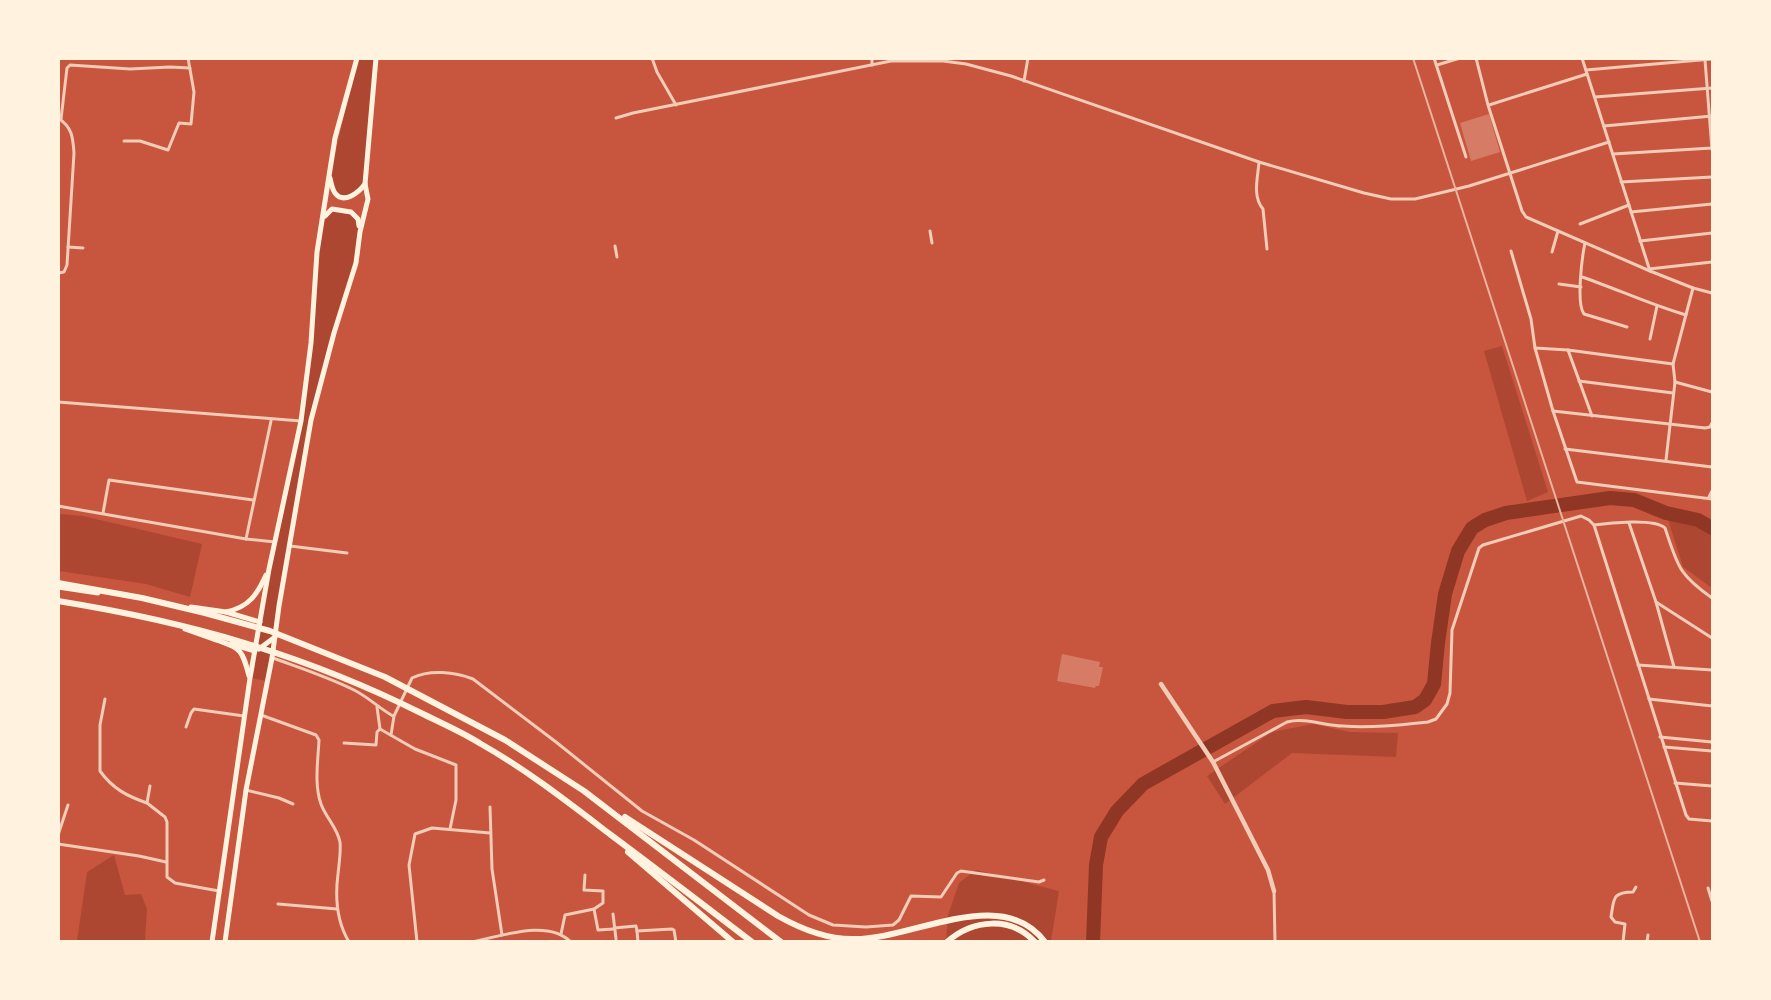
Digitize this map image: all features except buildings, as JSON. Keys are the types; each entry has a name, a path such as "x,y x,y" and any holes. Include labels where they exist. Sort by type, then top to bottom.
{"highway":[{"path":"58,585 153,600 205,613 284,636 385,677 505,740 800,928 823,935 853,939 893,934 972,916 996,915 1022,922 1038,933 1045,942"},
{"path":"58,600 138,615 264,648 320,667 431,718 481,744 588,817 752,942"},
{"path":"584,791 781,942"},
{"path":"588,817 733,942"},
{"path":"947,942 971,927 995,923 1017,928 1035,942"}],"main road":[{"path":"212,942 250,678 269,569 300,421 310,351 317,252 335,138 357,58"},
{"path":"225,942 246,790 272,658 311,420 334,333 356,263 368,198 365,184 376,58"},
{"path":"330,177 334,192 342,197 351,196 360,191 365,184"},
{"path":"322,220 332,209 351,212 358,219 360,232"},
{"path":"226,612 238,610 255,597 269,569"},
{"path":"58,585 226,612 260,622"},
{"path":"58,600 139,614 236,647 244,654 250,678"},
{"path":"255,651 274,637"},
{"path":"214,639 255,651"},
{"path":"226,844 238,846"}],"street":[{"path":"124,141 140,141 168,150 179,123 191,124 194,92 188,58"},
{"path":"652,58 661,80 676,105"},
{"path":"872,58 872,65"},
{"path":"1024,81 1028,58"},
{"path":"1434,58 1466,158"},
{"path":"1437,65 1460,58"},
{"path":"1476,58 1488,105 1526,217 1693,288 1713,293"},
{"path":"1582,58 1649,270"},
{"path":"616,118 891,61 944,59 980,67 1024,81 1259,162 1391,199 1415,199 1511,173 1609,142"},
{"path":"1613,154 1712,149 1705,59"},
{"path":"1488,105 1587,72 1713,59"},
{"path":"58,273 66,269 73,139 70,128 60,118 67,68 70,64 130,69 190,68"},
{"path":"1594,97 1713,88"},
{"path":"1604,126 1711,117"},
{"path":"1259,162 1256,190 1258,204 1263,209 1267,249"},
{"path":"1621,182 1713,177"},
{"path":"1631,212 1713,204"},
{"path":"1580,224 1629,205"},
{"path":"930,231 932,243"},
{"path":"1552,252 1558,231"},
{"path":"1640,241 1713,233"},
{"path":"1585,243 1579,307 1584,314 1627,327"},
{"path":"615,246 617,257"},
{"path":"68,247 83,248"},
{"path":"1511,251 1531,319 1535,348 1576,480 1579,483 1711,498 1713,490"},
{"path":"1649,270 1713,262"},
{"path":"1582,277 1686,315"},
{"path":"1558,284 1581,287"},
{"path":"1666,460 1676,382 1673,364 1693,288"},
{"path":"1650,339 1657,306"},
{"path":"1535,348 1568,350 1673,364"},
{"path":"1568,350 1592,416"},
{"path":"1579,381 1673,393"},
{"path":"1676,382 1713,392"},
{"path":"58,402 300,421"},
{"path":"1553,411 1705,428 1713,423"},
{"path":"246,539 271,420"},
{"path":"1565,449 1713,467"},
{"path":"103,513 109,480 253,501"},
{"path":"58,506 275,542"},
{"path":"1213,762 1287,722 1297,719 1334,726 1363,727 1428,722 1436,719 1447,704 1450,693 1452,630 1479,548 1581,516 1589,519 1594,526 1686,815 1689,819 1713,821"},
{"path":"1594,526 1647,522 1660,524 1665,528 1678,566 1684,576 1713,598"},
{"path":"1629,524 1656,602 1674,667"},
{"path":"290,546 347,553"},
{"path":"1656,602 1713,638"},
{"path":"272,658 355,691 374,702 377,707 380,729 377,732 376,745 344,743"},
{"path":"1638,665 1713,670"},
{"path":"391,735 394,716 412,678 418,675 455,672 473,679 642,811 694,840 809,915 833,925 866,927 893,925 899,920 911,896 941,897 957,873 963,870 1040,882 1044,880"},
{"path":"1161,684 1213,762 1268,870 1274,891 1275,942"},
{"path":"105,699 100,725 100,771 113,787 126,796 147,803 166,819 167,877 171,881 219,891"},
{"path":"1648,699 1713,706"},
{"path":"377,707 394,716"},
{"path":"186,727 190,712 194,709 244,716"},
{"path":"261,714 318,737 319,795 322,806 335,827 340,841 336,885 337,909 350,942"},
{"path":"380,729 415,749 456,765 456,800 450,829"},
{"path":"1660,737 1713,742"},
{"path":"1663,747 1713,752"},
{"path":"1675,783 1713,786"},
{"path":"147,803 150,786"},
{"path":"246,790 293,804"},
{"path":"58,835 68,805"},
{"path":"490,807 492,869 502,934"},
{"path":"417,942 409,865 415,834 432,828 490,833"},
{"path":"58,844 166,862"},
{"path":"561,934 567,914 594,909 603,903 603,891 584,891 585,875"},
{"path":"1623,942 1625,924 1615,922 1611,917 1614,898 1619,893 1633,892 1636,887"},
{"path":"1708,888 1713,901"},
{"path":"278,904 337,909"},
{"path":"594,909 598,930 636,926 638,942"},
{"path":"613,914 616,939"},
{"path":"637,931 672,929 676,942"},
{"path":"471,942 502,934 550,930 561,934 571,942"},
{"path":"1647,942 1648,935"}],"shaded area":[{"path":"357,59 376,59 365,184 360,191 342,197 335,192 330,177"},
{"path":"342,209 358,219 360,232 356,263 311,420 267,681 250,678 301,421 308,368 317,252 326,213"},
{"path":"1502,346 1548,492 1527,501 1484,351"},
{"path":"1666,513 1698,520 1712,528 1712,588 1683,567"},
{"path":"59,514 83,516 202,544 190,597 146,584 59,571"},
{"path":"1313,724 1350,732 1398,733 1396,757 1292,753 1225,804 1207,776 1272,732"},
{"path":"114,855 125,895 141,894 147,909 145,941 77,941 87,872"},
{"path":"976,870 1059,891 1051,941 946,942 948,915 959,883"}],"waterway":[{"path":"1093,942 1096,865 1101,837 1117,811 1143,784 1273,711 1306,707 1347,712 1383,712 1415,707 1425,700 1434,684 1445,594 1458,551 1472,528 1485,520 1506,513 1610,498 1634,500 1666,513 1698,520 1712,528"}],"railway":[{"path":"1413,58 1700,942"}]}
